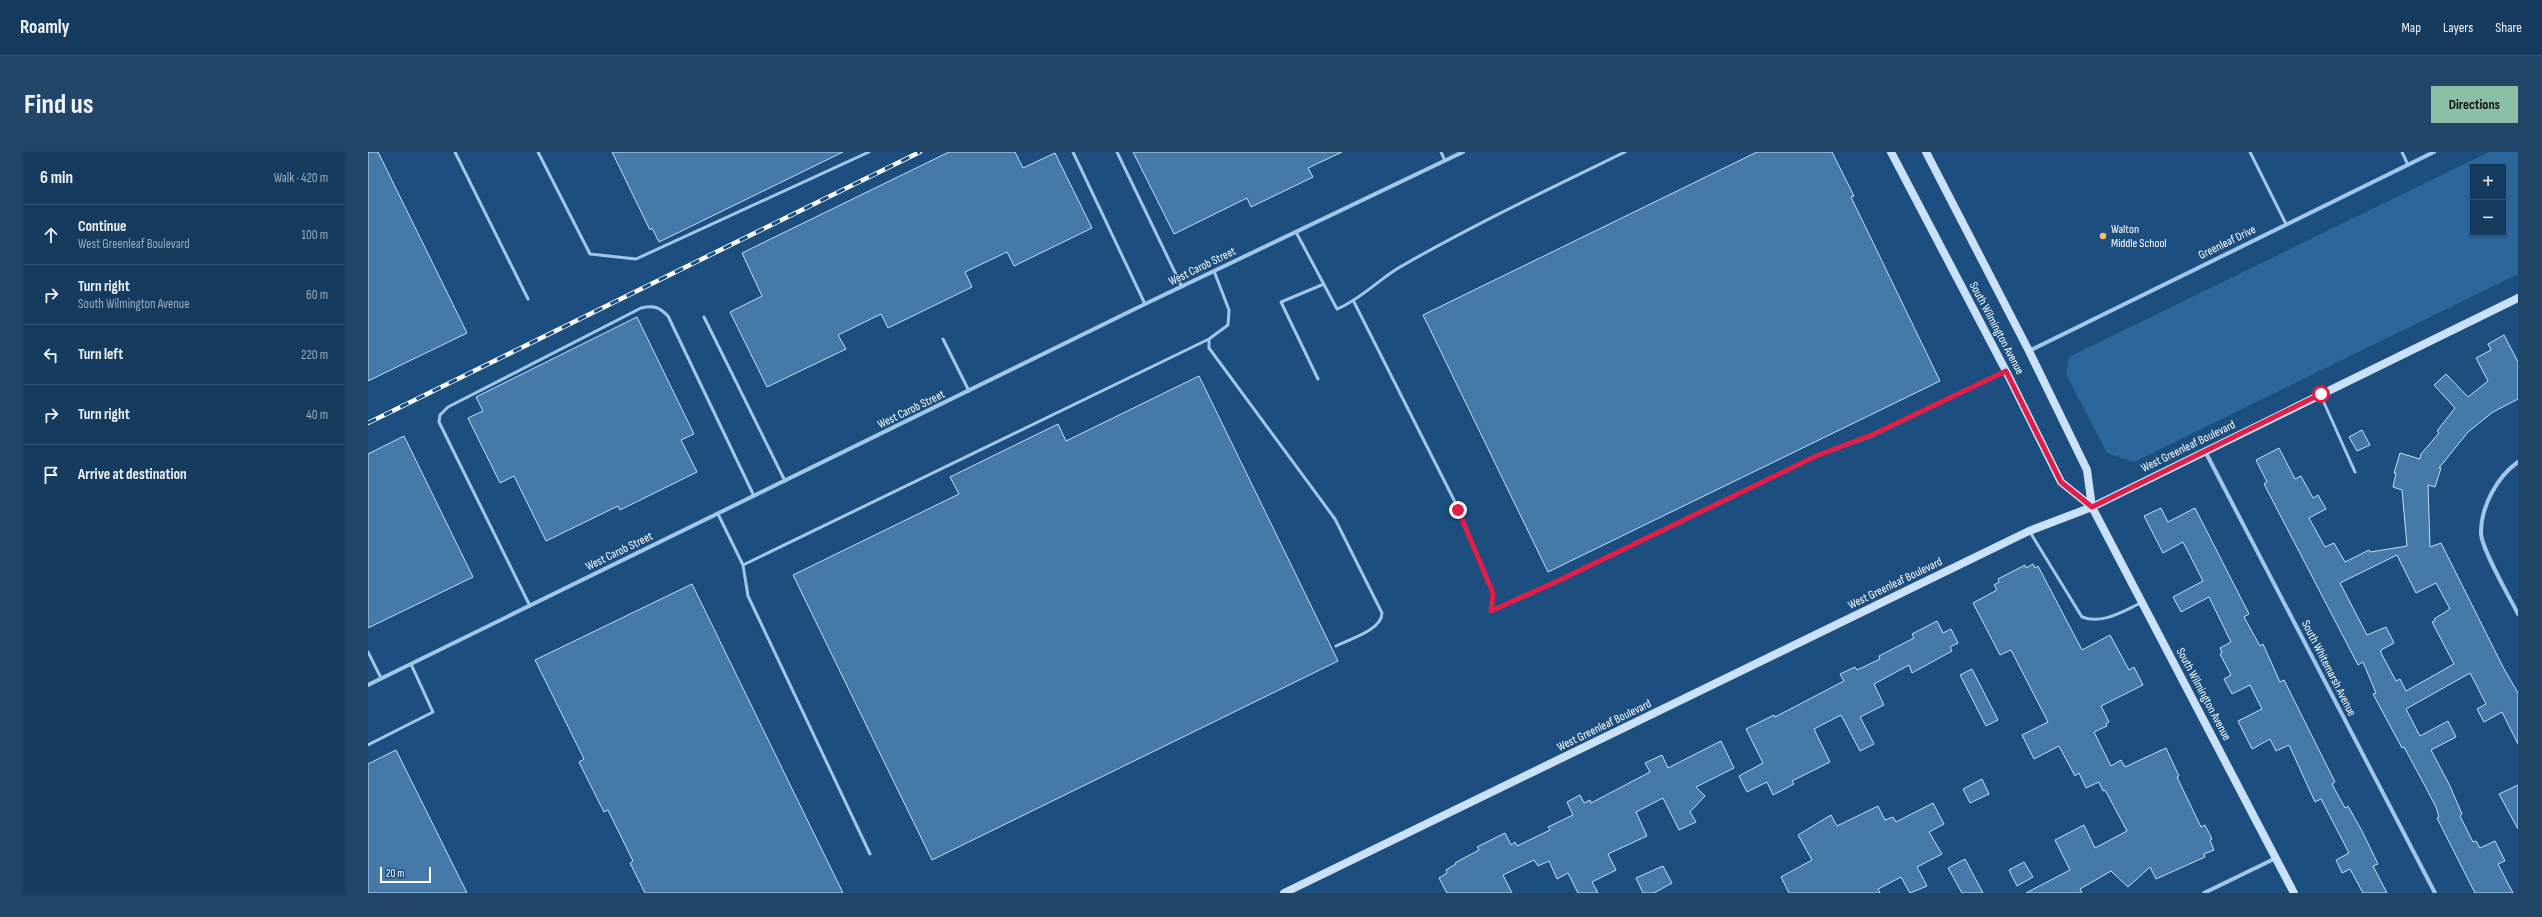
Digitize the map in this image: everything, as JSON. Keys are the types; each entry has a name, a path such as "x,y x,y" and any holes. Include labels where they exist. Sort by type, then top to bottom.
{"street":[{"name":"West Carob Street","path":"368,685 1145,304 1463,152"},
{"name":"South Wilmington Avenue","path":"1891,152 2006,371 2061,482 2092,507"},
{"name":"South Wilmington Avenue","path":"1926,152 2029,351 2087,470 2092,507 2294,893"},
{"name":"Greenleaf Drive","path":"2029,351 2434,152"},
{"name":"West Greenleaf Boulevard","path":"1284,893 2029,531 2092,507 2518,298"},
{"name":"South Whitemarsh Avenue","path":"2206,451 2435,893"},
{"path":"2518,462 2506,471 2489,496 2481,534 2494,566 2518,614"},
{"path":"2204,893 2276,858"}],"lane":[{"path":"455,152 528,299"},
{"path":"538,152 590,254 636,259 868,152"},
{"path":"1073,152 1145,304"},
{"path":"1117,152 1182,287"},
{"path":"1440,152 1445,161"},
{"path":"1296,232 1337,309 1354,302 1380,279 1400,267 1515,206 1625,152"},
{"path":"2250,152 2286,224"},
{"path":"2402,152 2408,165"},
{"path":"743,565 1209,339 1228,325 1230,310 1214,272"},
{"path":"1318,379 1281,302 1324,284"},
{"path":"1354,302 1458,510 1493,593 1491,611 1560,580 1816,456 1874,434 2006,371"},
{"path":"530,606 439,422 440,415 448,407 641,308 652,306 660,308 668,316 754,496"},
{"path":"704,317 785,481"},
{"path":"943,338 969,391"},
{"path":"1209,339 1208,348 1336,519 1382,613 1382,619 1377,625 1336,646"},
{"path":"2321,394 2355,472"},
{"path":"718,514 743,565 748,596 870,854"},
{"path":"2029,531 2082,617 2092,621 2107,618 2142,602"},
{"path":"368,652 381,678"},
{"path":"368,744 433,712 411,664"}],"shaded area":[{"path":"2489,152 2518,152 2518,274 2134,462 2107,453 2066,374 2069,357"}],"building":[{"path":"368,152 378,152 467,333 368,381"},
{"path":"612,152 843,152 659,242 652,228 650,230"},
{"path":"949,152 1015,152 1023,168 1055,153 1092,228 1014,266 1007,252 965,272 972,287 888,328 881,314 838,335 846,349 767,387 730,312 762,296 742,253"},
{"path":"1133,152 1342,152 1308,168 1313,177 1251,207 1247,198 1174,234"},
{"path":"1757,152 1832,152 1854,196 1851,197 1940,381 1548,572 1423,315"},
{"path":"637,317 694,434 681,440 697,472 620,510 618,506 546,541 514,476 500,483 468,418 483,411 476,397"},
{"path":"2504,335 2518,362 2518,399 2493,412 2468,432 2439,468 2441,468 2435,487 2428,485 2430,547 2441,543 2503,667 2518,693 2518,744 2502,712 2484,722 2477,709 2486,704 2470,673 2406,709 2420,736 2448,721 2456,737 2431,750 2449,784 2462,814 2460,816 2473,842 2476,841 2480,848 2495,841 2505,861 2498,864 2513,893 2475,893 2437,818 2439,817 2436,807 2404,747 2402,748 2373,694 2376,693 2363,662 2358,665 2264,484 2267,482 2256,460 2279,448 2295,479 2301,476 2313,498 2318,495 2326,509 2309,518 2325,547 2334,543 2345,562 2369,550 2370,552 2407,546 2402,490 2393,487 2396,473 2394,473 2400,453 2420,459 2421,454 2439,433 2437,431 2455,408 2434,385 2446,374 2468,397 2488,381 2476,358 2491,350 2488,344","holes":["2397,555 2416,593 2436,583 2450,609 2434,619 2435,621 2432,622 2454,664 2406,691 2400,679 2396,681 2381,653 2381,650 2394,643 2386,627 2367,635 2340,583"]},
{"path":"1199,376 1338,661 932,860 793,575 959,494 950,477 1058,424 1066,441"},
{"path":"2362,430 2370,445 2357,451 2349,437"},
{"path":"404,436 473,577 368,628 368,454"},
{"path":"2161,508 2168,522 2195,508 2249,614 2244,617 2260,646 2263,644 2280,682 2284,680 2335,782 2332,784 2345,808 2348,806 2362,831 2378,864 2373,866 2387,893 2363,893 2350,869 2342,873 2336,860 2349,853 2321,799 2315,802 2289,745 2276,751 2270,739 2252,749 2238,721 2262,709 2250,685 2232,694 2224,679 2231,675 2220,654 2222,652 2220,648 2231,642 2209,597 2181,612 2173,597 2203,581 2183,542 2163,553 2144,516"},
{"path":"2033,564 2035,568 2038,566 2082,650 2110,635 2129,670 2134,667 2143,685 2101,706 2109,722 2106,724 2107,726 2094,732 2111,766 2121,760 2125,767 2166,748 2179,776 2177,777 2201,827 2205,825 2212,839 2210,840 2214,850 2204,854 2205,857 2156,879 2150,867 2128,887 2111,871 2080,889 2082,893 2026,893 2070,870 2055,840 2084,825 2095,848 2127,831 2105,790 2103,791 2099,782 2086,788 2079,773 2075,776 2059,746 2034,759 2022,735 2048,722 2011,650 2000,655 1973,603 1997,590 1994,585 1999,582 1998,579 2025,565 2026,568"},
{"path":"692,584 843,893 645,893 630,863 633,861 608,810 604,812 579,762 584,759 535,660"},
{"path":"1937,621 1943,633 1951,629 1958,643 1950,647 1952,651 1912,673 1909,665 1874,684 1884,705 1860,717 1874,744 1860,751 1841,715 1814,729 1830,762 1792,781 1794,784 1773,795 1767,782 1747,792 1739,776 1763,763 1746,729 1774,715 1775,717 1844,681 1840,674 1855,667 1857,670 1880,659 1879,656 1914,638 1912,634"},
{"path":"1972,669 1998,720 1986,726 1960,675"},
{"path":"1721,741 1734,768 1696,787 1705,796 1690,812 1696,822 1679,830 1663,798 1636,812 1647,836 1608,854 1616,870 1592,882 1598,893 1578,893 1568,873 1557,879 1549,861 1538,866 1534,860 1503,875 1512,893 1447,893 1439,878 1447,873 1446,870 1456,864 1455,863 1479,850 1477,847 1505,833 1511,845 1515,842 1517,846 1550,830 1548,827 1573,815 1567,802 1580,795 1584,803 1590,800 1591,803 1650,772 1645,763 1662,755 1668,768"},
{"path":"396,750 467,893 368,893 368,764"},
{"path":"1982,779 1989,794 1970,803 1963,789"},
{"path":"2518,785 2518,829 2499,794"},
{"path":"1933,803 1944,824 1929,832 1942,854 1917,867 1927,886 1910,893 1901,877 1878,889 1880,893 1789,893 1781,877 1812,860 1798,835 1831,815 1837,826 1878,806 1885,820 1893,817 1896,822"},
{"path":"1965,859 1983,893 1962,893 1948,868"},
{"path":"2024,862 2033,877 2017,886 2009,870"},
{"path":"1663,866 1672,883 1654,893 1643,893 1636,878"}],"railway":[{"path":"368,423 920,152"}],"place":[{"name":"Walton Middle School","path":"2103,236"}],"route":[{"path":"1458,510 1493,593 1491,611 1560,580 1816,456 1874,434 2006,371 2061,482 2092,507 2321,394"}]}
